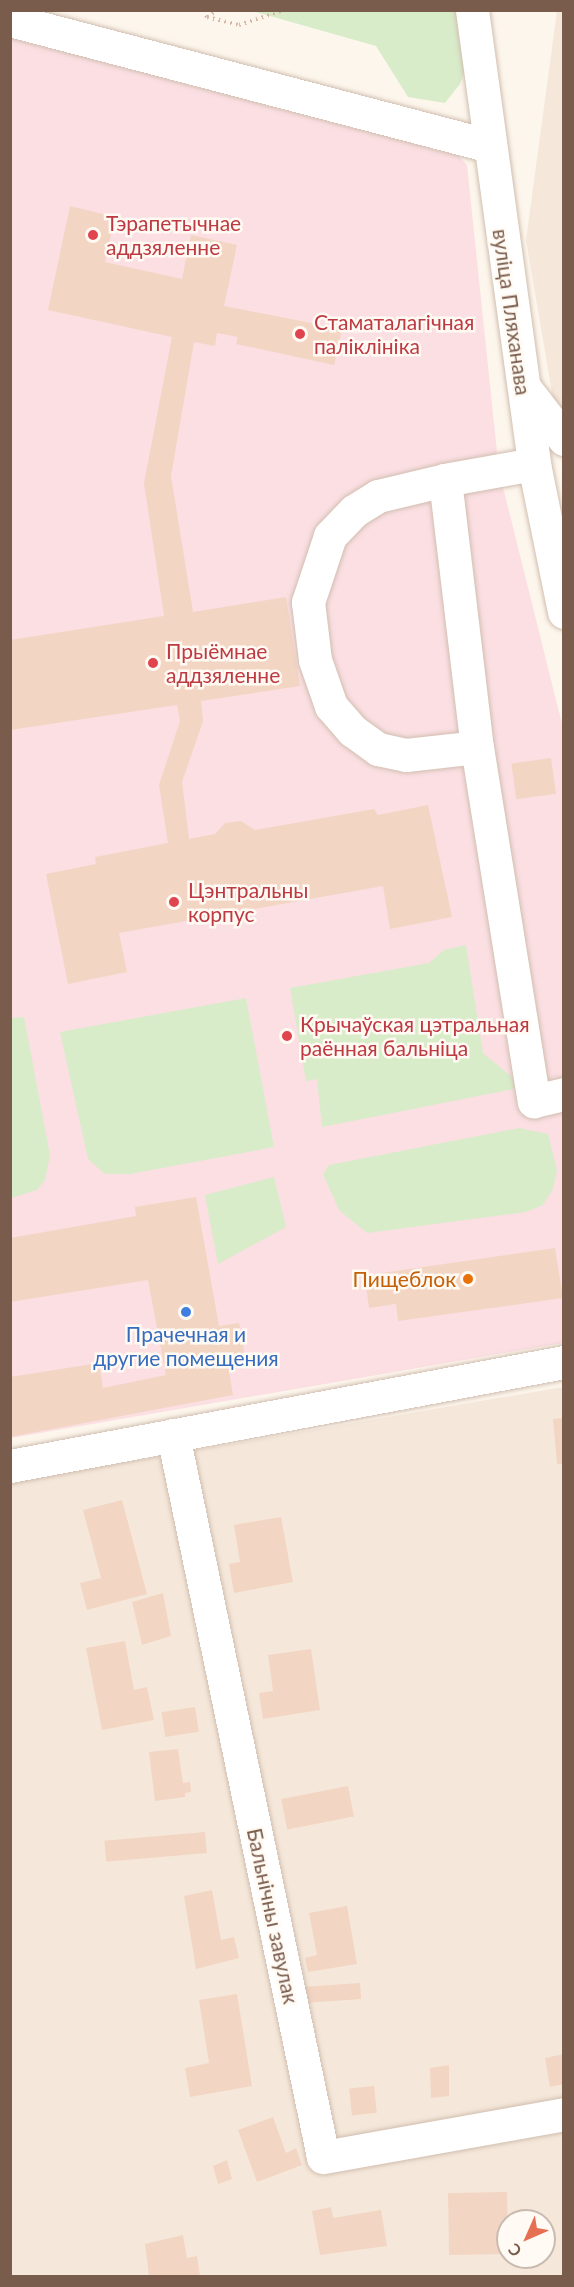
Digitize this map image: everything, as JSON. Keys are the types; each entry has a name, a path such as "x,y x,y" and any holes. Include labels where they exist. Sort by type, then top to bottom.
{"street":[{"name":"вуліца Пляханава","path":"472,10 534,464 564,612"},
{"path":"10,20 489,146"},
{"path":"523,386 564,439"},
{"path":"477,747 406,754 378,749 353,731 331,706 315,660 308,603 330,536 354,511 378,496 445,480 534,464"},
{"path":"445,480 477,747 534,1101 564,1094"},
{"path":"10,1466 564,1362"},
{"name":"Бальнічны завулак","path":"173,1435 323,2157 564,2114"}],"path":[{"path":"204,10 207,17"},
{"path":"207,17 218,10"},
{"path":"207,17 239,25 284,10"}],"shaded area":[{"path":"557,11 563,11 563,458 526,240"},
{"name":"Крычаўская цэтральная раённая бальніца","path":"10,34 454,151 467,165 499,471 563,728 563,1343 11,1438"},
{"path":"563,1387 563,2276 11,2276 10,1482"}],"green space":[{"path":"249,10 457,11 465,71 460,84 445,103 408,97 376,46"},
{"path":"466,945 483,1053 524,1087 322,1127 317,1079 306,1081 290,988 429,963 444,950"},
{"path":"246,998 274,1147 130,1174 105,1174 88,1159 60,1032"},
{"path":"24,1017 50,1155 45,1180 37,1190 11,1198 11,1018"},
{"path":"519,1128 548,1134 557,1171 553,1189 543,1205 526,1212 367,1233 339,1210 323,1174 329,1165"},
{"path":"274,1177 286,1227 218,1264 205,1195"}],"building":[{"path":"70,206 115,217 105,262 182,279 191,235 237,245 224,306 342,329 334,365 236,344 238,337 217,333 215,346 194,342 171,476 193,612 286,597 300,686 201,701 203,721 182,782 189,839 215,834 225,823 241,821 255,830 374,809 378,815 428,805 452,917 390,929 383,886 119,933 127,972 68,984 46,874 96,864 95,857 168,843 159,785 180,721 177,705 10,730 10,640 164,616 144,483 172,337 48,310"},
{"path":"551,758 556,794 516,799 511,764"},
{"name":"Прачечная и другие помещения","path":"196,1197 219,1326 239,1323 246,1362 228,1365 233,1395 10,1437 10,1377 99,1363 103,1388 166,1375 148,1280 10,1302 10,1238 136,1216 135,1207"},
{"name":"Пищеблок","path":"555,1248 563,1298 398,1321 396,1304 369,1308 366,1286 377,1285 375,1274"},
{"path":"564,1418 564,1464 557,1464 553,1419"},
{"path":"122,1500 147,1594 87,1610 80,1583 101,1578 83,1510"},
{"path":"281,1517 293,1582 234,1593 229,1564 240,1562 234,1525"},
{"path":"163,1593 171,1636 142,1645 132,1602"},
{"path":"125,1641 134,1690 147,1687 154,1720 102,1730 86,1648"},
{"path":"311,1649 320,1710 263,1719 259,1693 273,1691 268,1655"},
{"path":"195,1707 199,1732 165,1737 161,1712"},
{"path":"178,1749 183,1783 190,1782 191,1792 185,1793 185,1797 155,1801 149,1752"},
{"path":"348,1786 354,1816 287,1829 281,1799"},
{"path":"205,1832 207,1853 106,1862 104,1841"},
{"path":"212,1890 221,1940 234,1937 239,1958 196,1969 184,1896"},
{"path":"347,1906 357,1964 308,1972 305,1958 317,1955 309,1913"},
{"path":"360,1983 361,1999 304,2003 303,1987"},
{"path":"237,1994 252,2086 190,2097 185,2068 209,2063 199,2000"},
{"path":"564,2054 564,2084 550,2087 545,2058"},
{"path":"449,2065 449,2096 431,2098 430,2068"},
{"path":"374,2086 377,2113 352,2115 349,2089"},
{"path":"273,2117 286,2153 296,2148 302,2165 257,2182 238,2130"},
{"path":"227,2160 232,2179 218,2184 213,2166"},
{"path":"507,2192 507,2209 496,2209 496,2254 449,2255 448,2193"},
{"path":"331,2207 333,2218 381,2210 387,2246 320,2255 312,2211"},
{"path":"183,2235 187,2258 197,2256 200,2276 149,2276 145,2244"}],"place":[{"name":"Тэрапетычнае аддзяленне","path":"93,235"},
{"name":"Стаматалагічная паліклініка","path":"300,334"},
{"name":"Прыёмнае аддзяленне","path":"153,663"},
{"name":"Цэнтральны корпус","path":"174,902"},
{"name":"Крычаўская цэтральная раённая бальніца","path":"287,1036"},
{"name":"Пищеблок","path":"468,1279"},
{"name":"Прачечная и другие помещения","path":"186,1312"}]}
